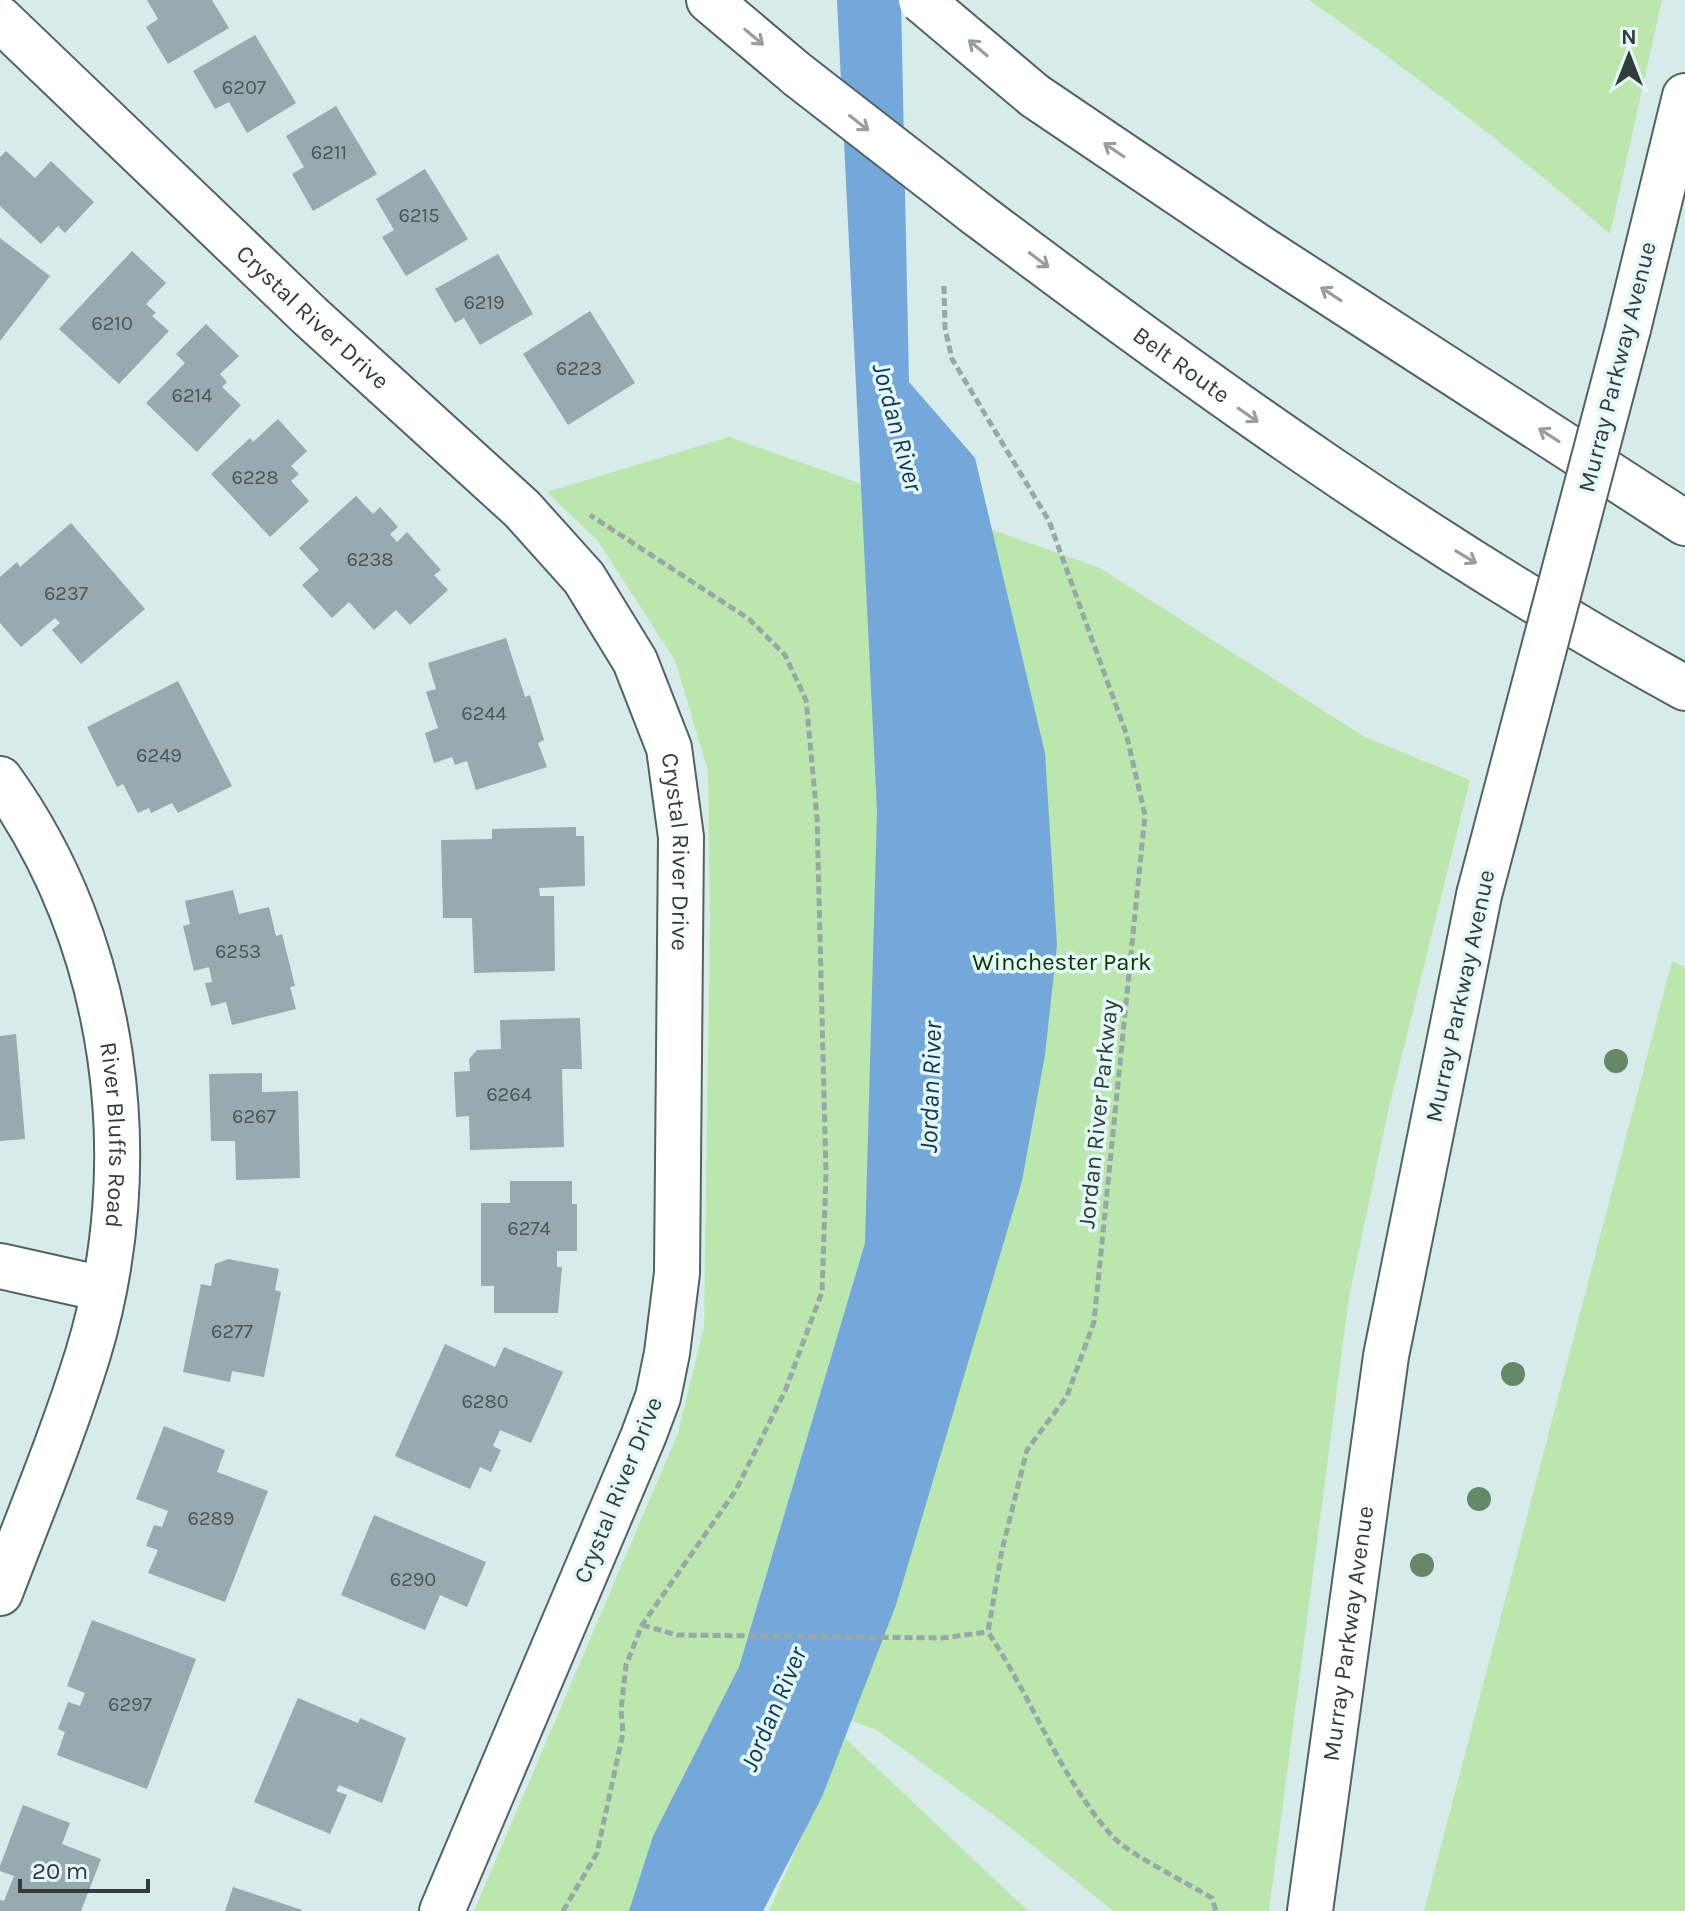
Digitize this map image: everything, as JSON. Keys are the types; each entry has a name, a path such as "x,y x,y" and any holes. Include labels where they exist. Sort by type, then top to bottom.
{"main road":[{"name":"Belt Route","path":"709,0 798,75 1197,379 1386,509 1685,688"},
{"path":"921,0 1035,96 1254,244 1685,523"},
{"name":"Crystal River Drive","path":"3,30 522,509 584,578 635,661 669,748 681,837 681,941 677,1273 667,1353 658,1397 643,1437 442,1911"},
{"name":"Murray Parkway Avenue","path":"1310,1911 1386,1356 1479,895 1628,329 1685,96"},
{"name":"River Bluffs Road","path":"0,779 41,847 67,902 93,977 111,1051 118,1173 103,1289 89,1352 0,1593"},
{"path":"0,1266 103,1289"}],"path":[{"name":"Jordan River Parkway","path":"944,286 945,328 952,359 1049,521 1126,733 1145,815 1094,1322 1067,1396 1027,1450 1002,1550 988,1632"},
{"path":"563,1911 597,1853 623,1733 621,1710 626,1665 642,1625 736,1490 785,1391 822,1292 826,1174 817,817 806,700 785,655 749,619 586,512"},
{"path":"642,1625 677,1635 942,1638 988,1632 1011,1666 1062,1763 1114,1838 1212,1898 1216,1911"}],"green space":[{"path":"1309,0 1662,0 1610,234 1462,113"},
{"name":"Winchester Park","path":"729,437 1100,568 1363,736 1470,780 1389,1107 1349,1297 1269,1911 1113,1911 1011,1828 877,1730 789,1698 701,1911 474,1911 678,1433 704,1327 710,919 708,771 675,660 597,540 547,492"},
{"path":"1672,961 1685,967 1685,1911 1424,1911"},
{"path":"845,1738 1028,1911 769,1911"}],"water":[{"name":"Jordan River","path":"837,0 901,0 909,382 975,458 1045,753 1057,945 1045,1055 1022,1181 896,1605 822,1797 763,1911 629,1911 653,1836 739,1667 865,1243 877,811"}],"building":[{"path":"147,0 212,0 229,28 168,64 146,27 158,19"},
{"path":"255,35 296,103 247,133 229,102 215,109 193,71"},
{"path":"336,106 377,174 313,211 292,174 304,167 286,136"},
{"path":"6,151 35,178 51,161 94,202 65,233 58,226 41,244 0,206 0,157"},
{"path":"425,169 468,239 406,276 382,237 394,230 376,199"},
{"path":"0,238 50,276 0,341"},
{"path":"132,251 166,283 146,304 156,313 152,316 169,331 119,384 59,329"},
{"path":"498,254 533,314 480,345 464,318 455,323 435,289"},
{"path":"590,311 635,383 568,425 523,354"},
{"path":"206,324 239,356 220,374 227,382 222,387 241,405 197,452 146,403 185,363 176,354"},
{"path":"278,419 307,451 291,466 299,474 291,481 309,501 270,537 211,474 250,438 253,442"},
{"path":"356,496 373,514 380,507 398,527 390,534 397,542 407,532 441,570 434,575 448,590 410,625 396,610 374,630 349,602 332,618 302,585 319,570 299,548"},
{"path":"71,523 145,609 81,664 52,630 60,623 55,618 21,647 0,623 0,577 17,562 20,567"},
{"path":"506,638 525,697 530,695 544,740 538,743 547,767 476,790 467,761 455,765 452,757 434,763 425,733 438,728 426,692 436,689 428,663"},
{"path":"178,681 232,786 178,813 172,803 151,813 149,808 138,813 123,784 117,787 87,727"},
{"path":"576,827 576,836 584,836 585,886 539,888 540,896 554,896 555,971 474,973 472,918 443,918 441,840 492,839 492,829"},
{"path":"233,890 239,914 269,907 276,936 282,934 295,986 290,987 296,1009 232,1025 226,1002 211,1006 205,983 212,982 209,967 194,971 183,926 190,924 185,901"},
{"path":"580,1018 582,1069 562,1069 564,1147 470,1150 469,1116 456,1117 454,1072 470,1071 469,1059 477,1050 501,1049 500,1020"},
{"path":"16,1034 25,1139 0,1141 0,1036"},
{"path":"262,1073 262,1092 298,1091 300,1178 236,1180 235,1141 211,1141 209,1074"},
{"path":"510,1181 572,1181 572,1204 577,1204 577,1251 557,1251 557,1267 562,1267 558,1313 494,1313 494,1286 481,1286 481,1203 510,1203"},
{"path":"228,1259 279,1269 275,1290 281,1292 264,1377 232,1371 230,1382 183,1372 201,1284 211,1286 215,1264"},
{"path":"445,1344 495,1367 504,1347 563,1372 531,1443 500,1430 493,1446 501,1450 491,1472 480,1467 470,1489 395,1456"},
{"path":"164,1426 225,1450 217,1472 268,1491 225,1602 148,1573 158,1550 146,1546 154,1525 162,1527 168,1511 136,1499"},
{"path":"374,1515 486,1562 467,1607 440,1595 425,1630 341,1595"},
{"path":"92,1620 196,1659 147,1789 57,1755 65,1732 58,1729 68,1702 80,1706 85,1693 67,1686"},
{"path":"298,1698 358,1723 360,1718 406,1738 382,1803 339,1785 336,1791 347,1795 330,1834 254,1802"},
{"path":"23,1805 70,1823 62,1844 101,1859 81,1911 0,1911 0,1900 4,1901 14,1876 0,1871 0,1866"},
{"path":"233,1887 302,1910 302,1911 225,1911"}]}
